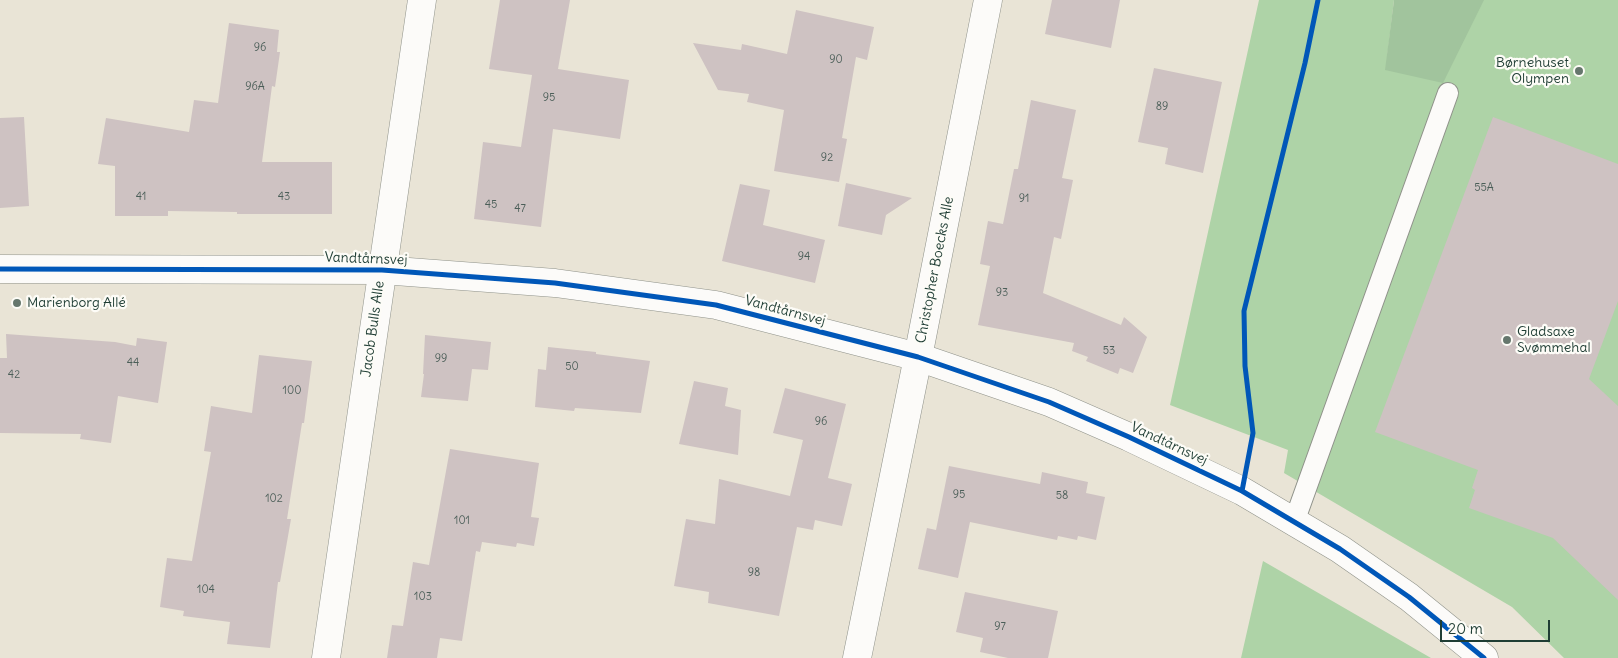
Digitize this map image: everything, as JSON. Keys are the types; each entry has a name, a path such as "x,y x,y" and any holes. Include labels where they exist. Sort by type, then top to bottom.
{"street":[{"name":"Jacob Bulls Alle","path":"326,658 422,0"},
{"name":"Christopher Boecks Alle","path":"858,658 988,0"},
{"name":"Vandtårnsvej","path":"0,268 382,270 555,283 716,304 918,358 1049,402 1129,437 1242,491 1340,549 1409,597 1484,658"}],"lane":[{"path":"1294,522 1448,93"}],"green space":[{"path":"1259,0 1394,0 1387,58 1399,0 1618,0 1618,658 1564,658 1512,607 1284,473 1288,450 1170,405"},
{"path":"1394,0 1484,0 1443,83 1385,70"},
{"path":"1263,561 1431,658 1241,658"}],"building":[{"path":"500,0 570,0 558,69 629,80 620,139 553,129 541,227 474,219 483,142 521,147 532,75 489,69"},
{"path":"1052,0 1120,0 1111,48 1045,34"},
{"path":"796,10 874,27 867,60 856,57 842,138 847,139 839,182 774,171 784,110 747,102 749,94 718,90 693,43 741,50 742,44 787,54"},
{"path":"229,23 279,30 277,52 280,52 275,87 272,86 262,162 332,162 332,214 237,214 237,212 168,211 168,216 115,216 115,166 98,164 106,118 189,132 194,100 218,103"},
{"path":"1154,68 1222,82 1203,173 1165,164 1168,148 1138,142"},
{"path":"1031,100 1076,110 1062,178 1073,180 1061,239 1054,237 1043,293 1121,325 1124,317 1147,337 1133,373 1120,368 1118,374 1086,361 1088,357 1072,351 1074,343 978,325 990,266 980,264 988,221 1003,224 1014,169 1018,169"},
{"path":"24,117 29,206 0,208 0,118"},
{"name":"Gladsaxe Svømmehal","path":"1493,117 1618,164 1618,301 1589,379 1618,406 1618,600 1553,538 1469,508 1475,490 1472,488 1478,470 1375,432"},
{"path":"846,183 912,198 886,215 882,235 838,226"},
{"path":"740,184 770,190 763,225 825,240 815,283 722,261"},
{"path":"6,334 115,342 136,346 137,338 167,342 158,403 118,396 111,443 80,439 81,434 0,433 0,358 7,358"},
{"path":"425,335 491,342 488,370 472,369 468,401 421,397 424,374"},
{"path":"548,347 596,352 596,354 650,361 641,413 575,408 574,411 535,407 538,369 546,370"},
{"path":"259,355 312,361 304,423 302,423 287,519 291,519 280,582 278,582 270,648 227,644 230,622 183,616 184,611 160,607 167,558 192,561 211,452 204,451 211,406 252,413"},
{"path":"694,381 728,388 725,406 741,410 738,455 679,444"},
{"path":"785,388 846,404 828,478 852,484 842,526 815,520 813,530 797,527 779,616 708,603 709,592 674,586 686,519 715,524 719,479 790,496 803,440 773,433"},
{"path":"450,449 539,463 531,517 539,518 534,546 517,543 516,547 482,542 480,552 476,551 462,641 440,638 437,658 387,658 392,625 403,626 413,562 429,565"},
{"path":"949,466 1040,484 1042,472 1088,482 1086,493 1105,497 1096,540 1078,536 1077,540 1058,536 1057,540 970,522 958,578 918,569 927,528 936,530"},
{"path":"965,592 1058,611 1048,658 1008,658 980,652 983,638 956,632"}],"cycle path":[{"path":"1242,491 1253,433 1245,366 1244,311 1305,63 1318,0"},
{"path":"0,269 382,270 555,283 716,305 918,357 1049,402 1129,437 1242,491 1340,549 1409,597 1484,658"}],"place":[{"name":"Børnehuset Olympen","path":"1579,71"},
{"name":"Marienborg Allé","path":"17,303"},
{"name":"Gladsaxe Svømmehal","path":"1507,340"}]}
